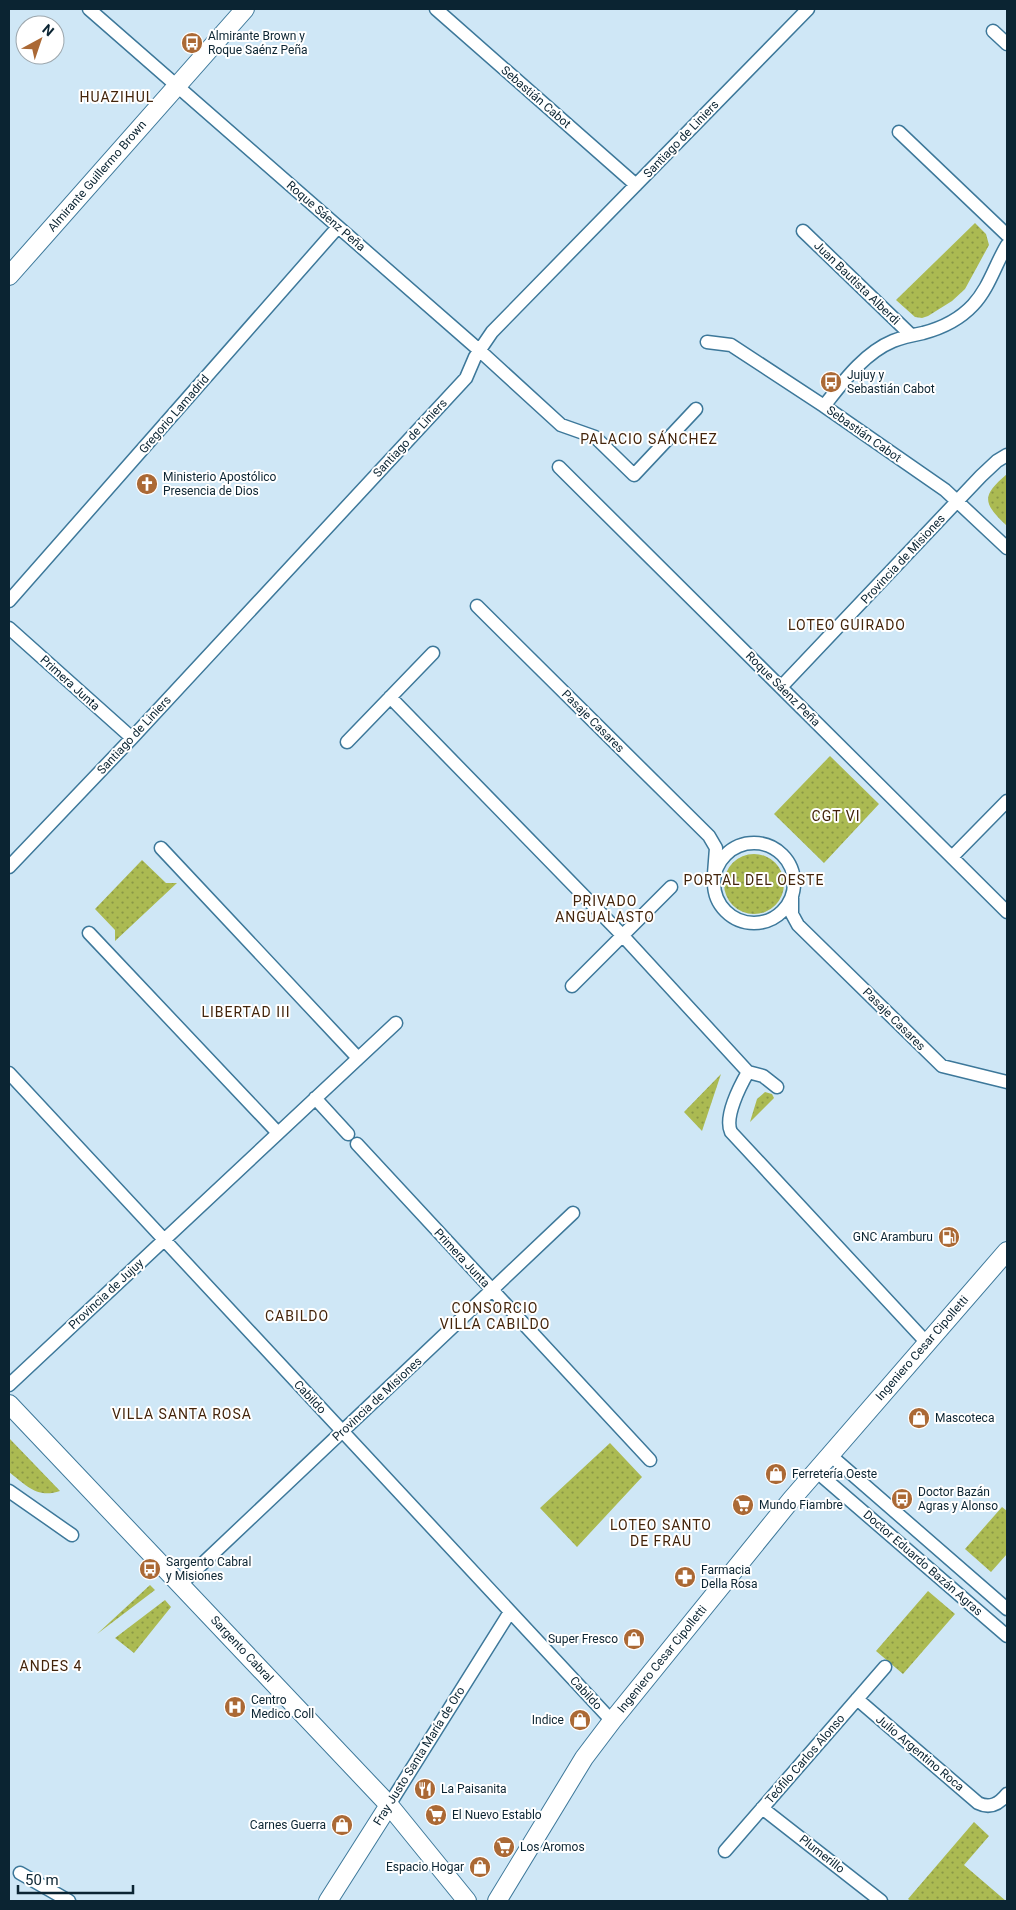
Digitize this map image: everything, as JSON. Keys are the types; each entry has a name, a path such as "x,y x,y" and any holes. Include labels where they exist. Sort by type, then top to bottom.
{"main road":[{"name":"Almirante Guillermo Brown","path":"9,276 246,9"},
{"name":"Ingeniero Cesar Cipolletti","path":"497,1901 584,1758 612,1721 786,1506 1007,1251"},
{"name":"Sargento Cabral","path":"9,1404 389,1805 467,1901"},
{"name":"Fray Justo Santa María de Oro","path":"328,1901 389,1805"}],"street":[{"name":"Roque Sáenz Peña","path":"89,9 479,350 561,425 595,437 634,475 696,409"},
{"name":"Sebastián Cabot","path":"436,9 636,185"},
{"name":"Santiago de Liniers","path":"9,867 132,738 466,378 479,350 492,332 808,9"},
{"path":"993,31 1007,44"},
{"path":"899,132 1007,235"},
{"name":"Gregorio Lamadrid","path":"9,601 338,227"},
{"name":"Juan Bautista Alberdi","path":"803,231 911,336"},
{"path":"824,406 846,378 870,356 892,341 949,323 972,306 984,291 1007,245"},
{"name":"Sebastián Cabot","path":"708,342 731,345 824,406 945,490 1007,548"},
{"name":"Provincia de Misiones","path":"782,687 988,468 1007,455"},
{"name":"Roque Sáenz Peña","path":"559,466 1007,912"},
{"name":"Pasaje Casares","path":"477,606 709,836 721,844 739,846 752,843 764,844 776,850 786,859 792,870 794,883 792,914 798,925 942,1066 1007,1082"},
{"name":"Primera Junta","path":"9,628 132,738"},
{"path":"347,742 433,653"},
{"path":"390,697 623,936 748,1072 763,1076 777,1087"},
{"path":"952,858 1007,802"},
{"path":"709,836 716,848 714,874 716,899 723,909 732,917 744,922 756,923 784,919 798,925"},
{"path":"714,874 719,862 728,852 739,846"},
{"path":"161,848 358,1058"},
{"path":"572,986 671,887"},
{"path":"768,921 783,911 792,896"},
{"path":"89,933 278,1133"},
{"name":"Provincia de Jujuy","path":"9,1385 396,1023"},
{"path":"748,1072 739,1088 729,1117 731,1132 927,1343"},
{"name":"Cabildo","path":"9,1073 612,1721"},
{"path":"315,1098 348,1134"},
{"name":"Primera Junta","path":"357,1144 650,1460"},
{"name":"Provincia de Misiones","path":"181,1584 574,1213"},
{"name":"Doctor Eduardo Bazán Agras","path":"830,1455 1007,1609"},
{"name":"Doctor Eduardo Bazán Agras","path":"816,1471 1007,1636"},
{"path":"9,1491 72,1535"},
{"name":"Fray Justo Santa María de Oro","path":"389,1805 510,1612"},
{"name":"Teófilo Carlos Alonso","path":"724,1851 885,1667"},
{"name":"Julio Argentino Roca","path":"857,1700 984,1806 997,1805 1007,1794"},
{"name":"Plumerillo","path":"762,1808 881,1901"},
{"path":"20,1873 68,1901"}],"green space":[{"path":"975,223 986,234 989,245 965,289 952,301 928,316 922,318 915,317 896,300"},
{"path":"1007,474 1006,525 993,511 988,499 993,488"},
{"path":"830,756 879,804 824,863 774,814"},
{"path":"748,854 760,854 771,859 779,867 784,878 782,896 771,909 760,914 748,914 737,909 729,901 724,890 724,878 729,867 737,859"},
{"path":"142,860 166,883 177,883 115,941 115,930 95,909"},
{"path":"721,1074 702,1131 684,1112"},
{"path":"765,1092 772,1094 774,1098 750,1122 757,1099"},
{"path":"9,1438 60,1491 52,1493 38,1492 9,1472"},
{"path":"610,1443 642,1477 577,1547 540,1508"},
{"path":"1002,1507 1007,1511 1007,1554 991,1572 965,1549"},
{"path":"150,1585 155,1590 97,1634"},
{"path":"928,1591 955,1614 903,1674 876,1651"},
{"path":"165,1600 171,1607 134,1653 115,1638"},
{"path":"974,1822 989,1836 964,1865 1006,1901 911,1901 908,1899"}],"place":[{"name":"Almirante Brown y Roque Saénz Peña","path":"192,43"},
{"name":"Jujuy y Sebastián Cabot","path":"831,382"},
{"name":"Ministerio Apostólico Presencia de Dios","path":"147,484"},
{"name":"GNC Aramburu","path":"949,1237"},
{"name":"Mascoteca","path":"919,1418"},
{"name":"Ferretería Oeste","path":"776,1474"},
{"name":"Doctor Bazán Agras y Alonso","path":"902,1499"},
{"name":"Mundo Fiambre","path":"743,1505"},
{"name":"Sargento Cabral y Misiones","path":"150,1569"},
{"name":"Farmacia Della Rosa","path":"685,1577"},
{"name":"Super Fresco","path":"634,1639"},
{"name":"Centro Medico Coll","path":"235,1707"},
{"name":"Indice","path":"580,1720"},
{"name":"La Paisanita","path":"425,1789"},
{"name":"El Nuevo Establo","path":"436,1815"},
{"name":"Carnes Guerra","path":"342,1825"},
{"name":"Los Aromos","path":"504,1847"},
{"name":"Espacio Hogar","path":"480,1867"}],"district":[{"name":"HUAZIHUL","path":"117,97"},
{"name":"PALACIO SÁNCHEZ","path":"649,439"},
{"name":"LOTEO GUIRADO","path":"847,625"},
{"name":"CGT VI","path":"836,816"},
{"name":"PORTAL DEL OESTE","path":"754,880"},
{"name":"PRIVADO ANGUALASTO","path":"605,910"},
{"name":"LIBERTAD III","path":"246,1012"},
{"name":"CABILDO","path":"297,1316"},
{"name":"CONSORCIO VILLA CABILDO","path":"495,1316"},
{"name":"VILLA SANTA ROSA","path":"182,1414"},
{"name":"LOTEO SANTO DE FRAU","path":"661,1534"},
{"name":"ANDES 4","path":"51,1666"}]}
